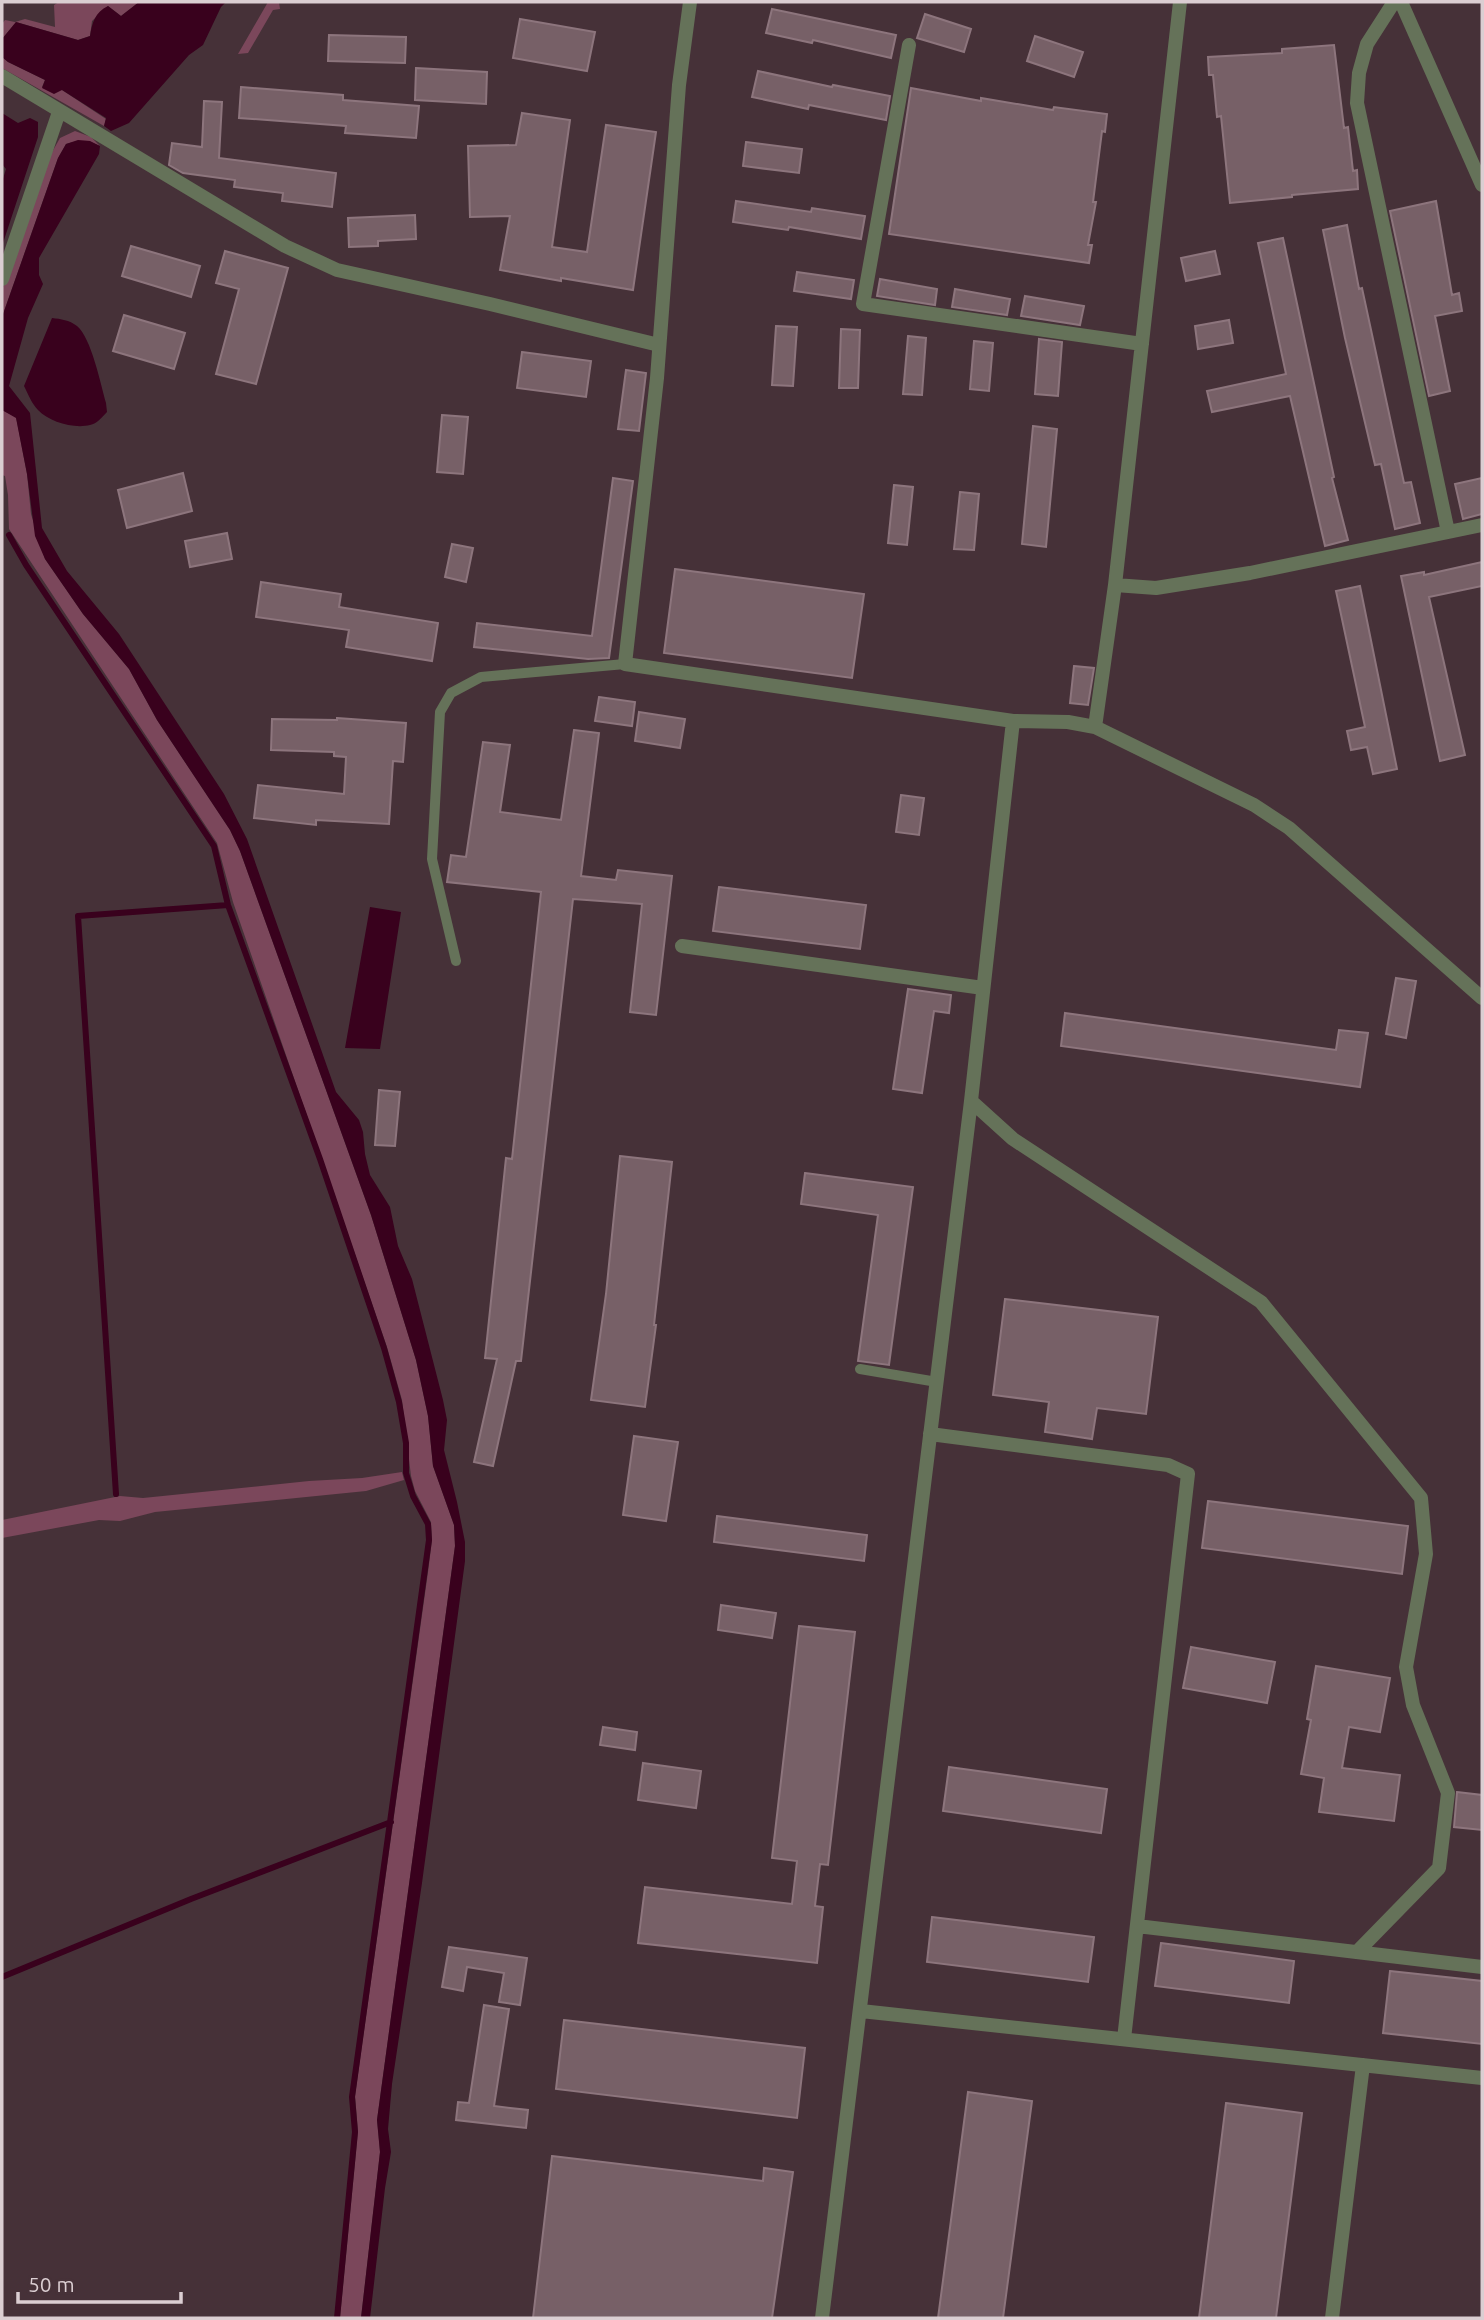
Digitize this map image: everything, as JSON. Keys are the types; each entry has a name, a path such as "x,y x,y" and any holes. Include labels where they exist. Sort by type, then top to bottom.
{"street":[{"path":"690,2 679,85 656,392 625,664 1013,720 1068,722 1095,727 1254,805 1289,828 1482,998"},
{"path":"1095,727 1115,585 1180,2"},
{"path":"1394,2 1367,44 1359,73 1357,103 1448,532"},
{"path":"1401,2 1482,185"},
{"path":"909,45 863,304 1142,344"},
{"path":"2,76 285,246 337,270 659,345"},
{"path":"2,279 59,112"},
{"path":"1115,585 1156,588 1250,573 1482,525"},
{"path":"822,2318 971,1101 1013,720"},
{"path":"682,946 983,988"},
{"path":"971,1101 1013,1139 1261,1302 1420,1498 1426,1554 1406,1667 1413,1705 1448,1793 1438,1868 1357,1952"},
{"path":"930,1434 1168,1465 1188,1474 1124,2039"},
{"path":"1137,1926 1482,1967"},
{"path":"861,2011 1482,2078"},
{"path":"1332,2318 1363,2065"}],"lane":[{"path":"456,961 432,859 440,712 451,693 481,677 625,664"},
{"path":"860,1368 937,1382"}],"shaded area":[{"path":"59,2 139,2 121,16 108,6 92,21 90,36 78,40 16,22 2,39 2,24 5,20 15,22 25,19 55,27 54,5"},
{"path":"139,2 226,2 203,45 189,55 129,123 111,131 104,126 106,118 62,90 54,94 42,88 45,80 2,57 2,39 16,22 78,40 90,36 95,18 104,8 108,6 121,16"},
{"path":"268,2 279,2 280,9 273,10 248,53 238,54"},
{"path":"2,57 45,80 42,87 62,90 106,119 104,126 2,68"},
{"path":"2,113 18,123 30,118 38,122 38,137 2,246 2,182 6,169 2,164"},
{"path":"75,131 91,137 100,146 83,141 66,144 58,158 2,317 2,290 51,154 60,138"},
{"path":"78,140 90,141 100,146 99,154 39,258 39,275 43,284 28,318 9,386 30,413 42,528 67,571 119,634 224,794 247,839 336,1092 359,1120 370,1175 390,1207 398,1246 412,1279 443,1400 447,1420 444,1450 465,1542 465,1561 422,1883 392,2084 388,2129 391,2152 370,2318 361,2318 380,2152 377,2120 455,1546 454,1525 433,1466 428,1416 416,1360 371,1215 240,851 230,830 157,720 129,669 83,614 45,559 35,536 16,418 2,410 2,317 58,158 66,144"},
{"path":"52,318 77,326 91,350 107,412 93,424 69,425 49,418 36,408 24,386"},
{"path":"2,410 16,417 27,474 31,514 45,559 83,614 129,669 157,720 230,830 240,851 371,1215 416,1360 428,1416 433,1466 454,1525 455,1546 377,2120 380,2152 361,2318 340,2318 358,2131 355,2096 428,1572 431,1522 415,1491 411,1476 402,1400 387,1347 233,902 217,843 9,529 8,495 5,476 2,475"},
{"path":"370,907 401,912 380,1049 345,1048"},
{"path":"402,1472 404,1480 366,1491 155,1512 120,1521 99,1520 2,1538 2,1520 120,1496 143,1498"}],"building":[{"path":"772,9 896,35 891,58 813,40 812,43 766,33"},
{"path":"925,14 971,29 964,52 917,38"},
{"path":"520,19 595,32 587,71 513,58"},
{"path":"329,35 406,37 405,63 328,61"},
{"path":"1035,36 1083,52 1074,77 1027,61"},
{"path":"1334,45 1344,128 1348,127 1358,189 1230,203 1221,116 1217,117 1213,75 1209,75 1208,57 1282,53 1282,49"},
{"path":"416,68 487,72 486,104 415,100"},
{"path":"758,71 890,96 886,120 809,105 808,109 752,97"},
{"path":"241,87 343,95 343,100 419,106 416,138 345,133 346,126 239,118"},
{"path":"911,88 981,101 981,98 1053,110 1054,107 1107,114 1105,132 1102,131 1093,202 1096,202 1088,245 1092,245 1089,263 889,234"},
{"path":"204,101 222,102 219,158 336,173 332,207 282,201 283,193 234,187 235,180 183,173 169,165 172,143 202,147"},
{"path":"522,113 570,120 552,247 587,252 606,125 656,132 633,290 500,270 510,216 470,217 468,146 516,145"},
{"path":"746,142 802,149 799,173 743,166"},
{"path":"736,201 811,212 812,208 865,216 861,239 789,227 788,230 733,222"},
{"path":"1436,201 1452,295 1459,293 1462,311 1435,316 1450,391 1429,396 1390,211"},
{"path":"415,215 416,239 378,241 378,246 349,247 348,218"},
{"path":"1347,225 1404,483 1411,482 1420,523 1395,529 1381,464 1375,465 1323,230"},
{"path":"1283,238 1334,477 1332,478 1348,540 1325,546 1290,396 1212,412 1207,391 1286,374 1258,243"},
{"path":"131,246 200,266 191,297 122,276"},
{"path":"225,251 288,268 256,384 216,374 239,289 216,283"},
{"path":"1215,251 1220,274 1186,281 1181,258"},
{"path":"797,272 854,280 851,299 794,291"},
{"path":"880,279 937,289 935,305 877,296"},
{"path":"955,289 1010,299 1007,315 952,307"},
{"path":"1025,296 1084,306 1080,325 1021,316"},
{"path":"124,315 185,333 174,369 113,351"},
{"path":"1229,320 1233,343 1198,349 1195,326"},
{"path":"776,326 797,327 793,386 772,385"},
{"path":"841,329 860,330 858,388 839,388"},
{"path":"908,336 926,338 922,395 903,394"},
{"path":"1039,339 1062,342 1058,396 1035,394"},
{"path":"974,341 993,343 989,391 970,389"},
{"path":"522,352 591,361 586,397 517,388"},
{"path":"626,370 646,373 639,431 618,429"},
{"path":"442,415 468,417 463,474 437,472"},
{"path":"1033,426 1057,429 1046,547 1022,544"},
{"path":"183,473 192,511 127,528 118,490"},
{"path":"613,478 633,481 609,658 588,659 474,647 477,623 592,636"},
{"path":"1482,478 1482,514 1463,519 1455,484"},
{"path":"894,485 913,487 907,545 888,543"},
{"path":"960,492 979,494 974,550 954,549"},
{"path":"227,533 232,559 190,567 185,541"},
{"path":"452,544 473,548 466,582 445,577"},
{"path":"1482,562 1482,586 1429,597 1465,755 1440,761 1401,576 1424,572 1424,575"},
{"path":"675,569 864,594 852,678 664,653"},
{"path":"261,582 341,594 339,607 438,623 432,661 346,647 349,630 256,617"},
{"path":"1360,586 1397,769 1373,774 1367,747 1351,750 1347,731 1365,727 1336,591"},
{"path":"1074,666 1094,668 1088,705 1070,703"},
{"path":"599,697 635,702 632,726 595,721"},
{"path":"639,712 685,719 680,748 635,741"},
{"path":"337,718 406,723 403,762 393,761 389,824 316,820 316,825 254,818 258,785 344,794 346,757 334,756 334,752 271,750 272,719"},
{"path":"574,730 599,733 581,876 616,880 618,870 672,876 656,1015 630,1012 642,904 573,899 521,1361 516,1361 493,1466 474,1462 497,1359 485,1358 506,1158 512,1159 541,892 447,882 451,855 466,857 483,742 510,745 500,812 561,820"},
{"path":"901,795 924,798 919,835 896,832"},
{"path":"719,887 866,905 860,949 713,931"},
{"path":"1396,978 1416,981 1406,1038 1386,1034"},
{"path":"908,989 951,995 949,1013 934,1011 922,1093 893,1089"},
{"path":"1065,1013 1336,1050 1339,1030 1368,1033 1360,1087 1061,1046"},
{"path":"379,1090 400,1092 395,1146 375,1145"},
{"path":"620,1156 672,1162 645,1407 591,1400 606,1294"},
{"path":"805,1173 913,1187 889,1365 858,1361 878,1215 801,1204"},
{"path":"1005,1299 1158,1317 1146,1414 1097,1408 1092,1439 1045,1432 1049,1402 993,1395"},
{"path":"634,1436 678,1442 666,1521 623,1515"},
{"path":"1208,1501 1408,1526 1402,1574 1202,1548"},
{"path":"717,1516 867,1535 864,1561 714,1542"},
{"path":"721,1605 776,1613 772,1638 718,1630"},
{"path":"799,1626 855,1632 828,1865 820,1864 815,1906 823,1907 817,1963 638,1943 645,1887 792,1904 797,1861 772,1858"},
{"path":"1191,1647 1275,1662 1267,1703 1183,1688"},
{"path":"1316,1666 1390,1678 1380,1732 1349,1727 1342,1768 1400,1775 1394,1821 1319,1812 1324,1778 1301,1774 1311,1720 1307,1719"},
{"path":"603,1727 637,1732 635,1750 600,1745"},
{"path":"643,1763 701,1771 696,1808 638,1800"},
{"path":"949,1767 1107,1789 1101,1833 943,1811"},
{"path":"1457,1792 1482,1795 1482,1830 1454,1827"},
{"path":"932,1917 1094,1937 1088,1982 927,1962"},
{"path":"1161,1943 1294,1961 1289,2003 1155,1986"},
{"path":"449,1947 527,1958 520,2005 499,2002 504,1973 467,1967 463,1991 442,1987"},
{"path":"1390,1971 1482,1981 1482,2044 1383,2033"},
{"path":"484,2005 509,2009 494,2106 528,2110 526,2128 456,2120 458,2102 469,2103"},
{"path":"564,2020 805,2048 797,2118 556,2089"},
{"path":"968,2092 1032,2101 1003,2318 938,2318"},
{"path":"1226,2103 1302,2113 1276,2318 1199,2318"},
{"path":"552,2156 763,2181 764,2168 793,2172 772,2318 533,2318"}],"waterway":[{"path":"9,535 26,565 214,846 228,905 320,1159 384,1348 399,1402 406,1443 406,1473 413,1496 428,1524 429,1540 352,2097 355,2132 337,2318"},
{"path":"116,1494 78,916 228,905"},
{"path":"2,1977 191,1899 391,1822"}]}
